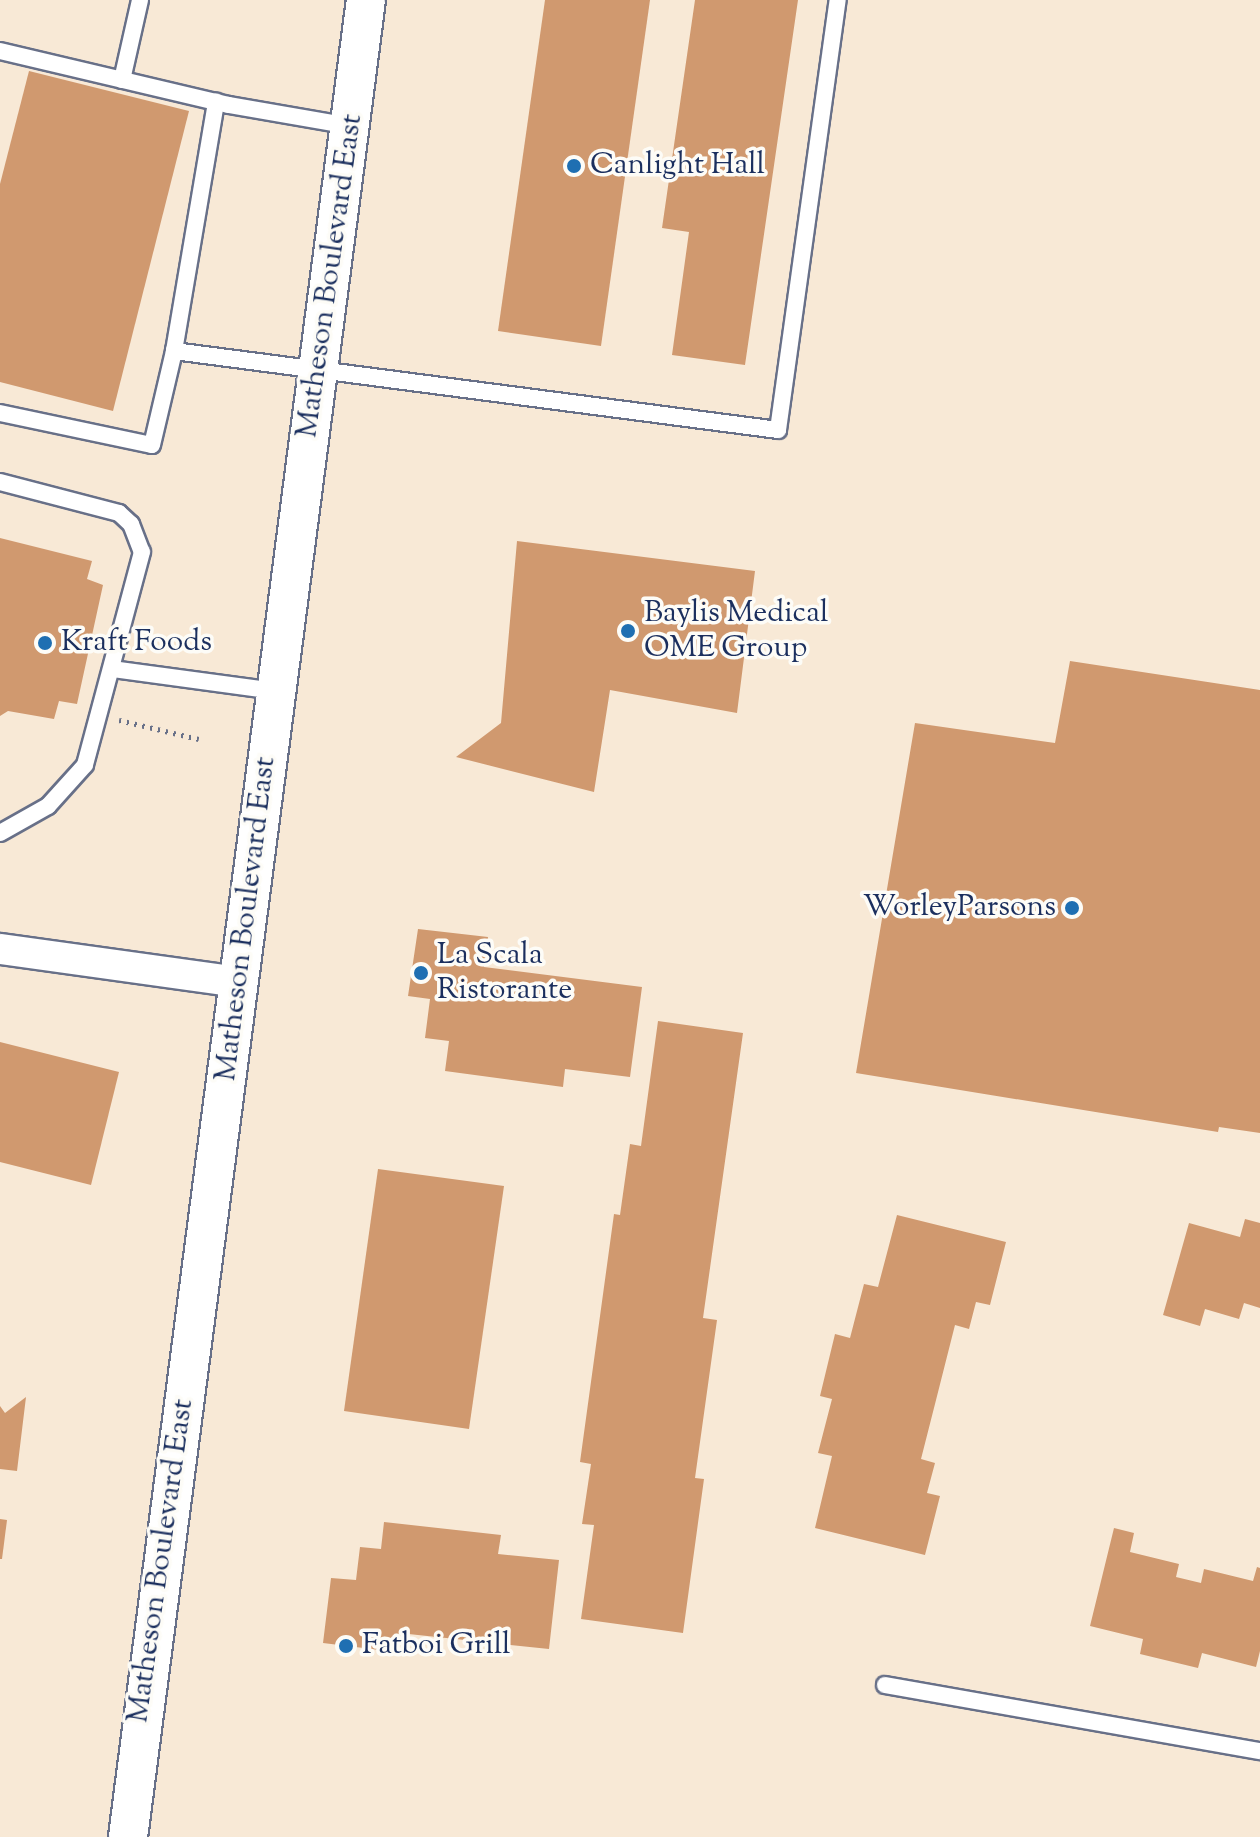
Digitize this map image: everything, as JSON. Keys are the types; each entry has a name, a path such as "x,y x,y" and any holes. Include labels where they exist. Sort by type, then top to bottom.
{"street":[{"name":"Matheson Boulevard East","path":"128,1837 366,0"},
{"path":"0,949 239,982"}],"lane":[{"path":"122,80 140,0"},
{"path":"174,351 778,430 838,0"},
{"path":"0,51 216,102 351,126"},
{"path":"0,413 152,445 174,351 216,102"},
{"path":"0,482 119,513 139,537 141,567 85,765 48,806 0,833"},
{"path":"112,669 275,691"},
{"path":"885,1685 1260,1751"}],"path":[{"path":"99,715 199,739"}],"building":[{"name":"Canlight Hall","path":"545,0 650,0 601,346 498,331"},
{"name":"Canlight Hall","path":"695,0 798,0 745,365 672,355 689,232 662,228"},
{"path":"29,71 189,111 113,411 0,382 0,184"},
{"name":"Kraft Foods","path":"0,538 92,561 87,579 103,585 77,704 59,701 54,719 8,711 0,716"},
{"name":"Baylis Medical OME Group","path":"517,541 755,571 737,713 610,690 594,792 456,757 501,723"},
{"name":"WorleyParsons","path":"1070,661 1260,690 1260,1133 1219,1127 1218,1132 856,1073 915,723 1055,743"},
{"path":"418,929 488,937 484,967 642,987 630,1077 565,1069 563,1087 445,1071 449,1041 425,1038 430,999 408,996"},
{"path":"658,1021 743,1033 703,1318 717,1320 695,1478 704,1479 683,1633 581,1619 594,1525 582,1524 591,1464 580,1462 614,1214 620,1215 630,1144 641,1146"},
{"path":"0,1042 119,1072 91,1185 0,1162"},
{"path":"378,1169 504,1186 469,1429 344,1411"},
{"path":"897,1215 1006,1242 990,1305 976,1302 969,1329 955,1325 921,1459 935,1463 927,1493 940,1496 925,1555 815,1528 832,1456 818,1453 832,1399 820,1396 835,1334 850,1338 864,1284 878,1287"},
{"path":"1245,1219 1260,1223 1260,1308 1244,1303 1239,1319 1205,1309 1200,1326 1163,1315 1189,1223 1240,1237"},
{"path":"26,1397 17,1471 0,1469 0,1406 5,1413"},
{"path":"0,1519 7,1520 2,1559 0,1559"},
{"path":"384,1522 501,1535 498,1554 559,1560 549,1649 399,1633 396,1652 323,1643 331,1578 356,1580 360,1547 381,1549"},
{"path":"1114,1528 1134,1533 1130,1552 1179,1564 1176,1577 1201,1583 1204,1569 1253,1581 1257,1567 1260,1568 1260,1651 1256,1667 1202,1653 1198,1668 1140,1654 1143,1639 1090,1626"}],"place":[{"name":"Canlight Hall","path":"574,166"},
{"name":"Baylis Medical OME Group","path":"628,631"},
{"name":"Kraft Foods","path":"45,643"},
{"name":"WorleyParsons","path":"1072,908"},
{"name":"La Scala Ristorante","path":"421,973"},
{"name":"Fatboi Grill","path":"346,1646"}]}
